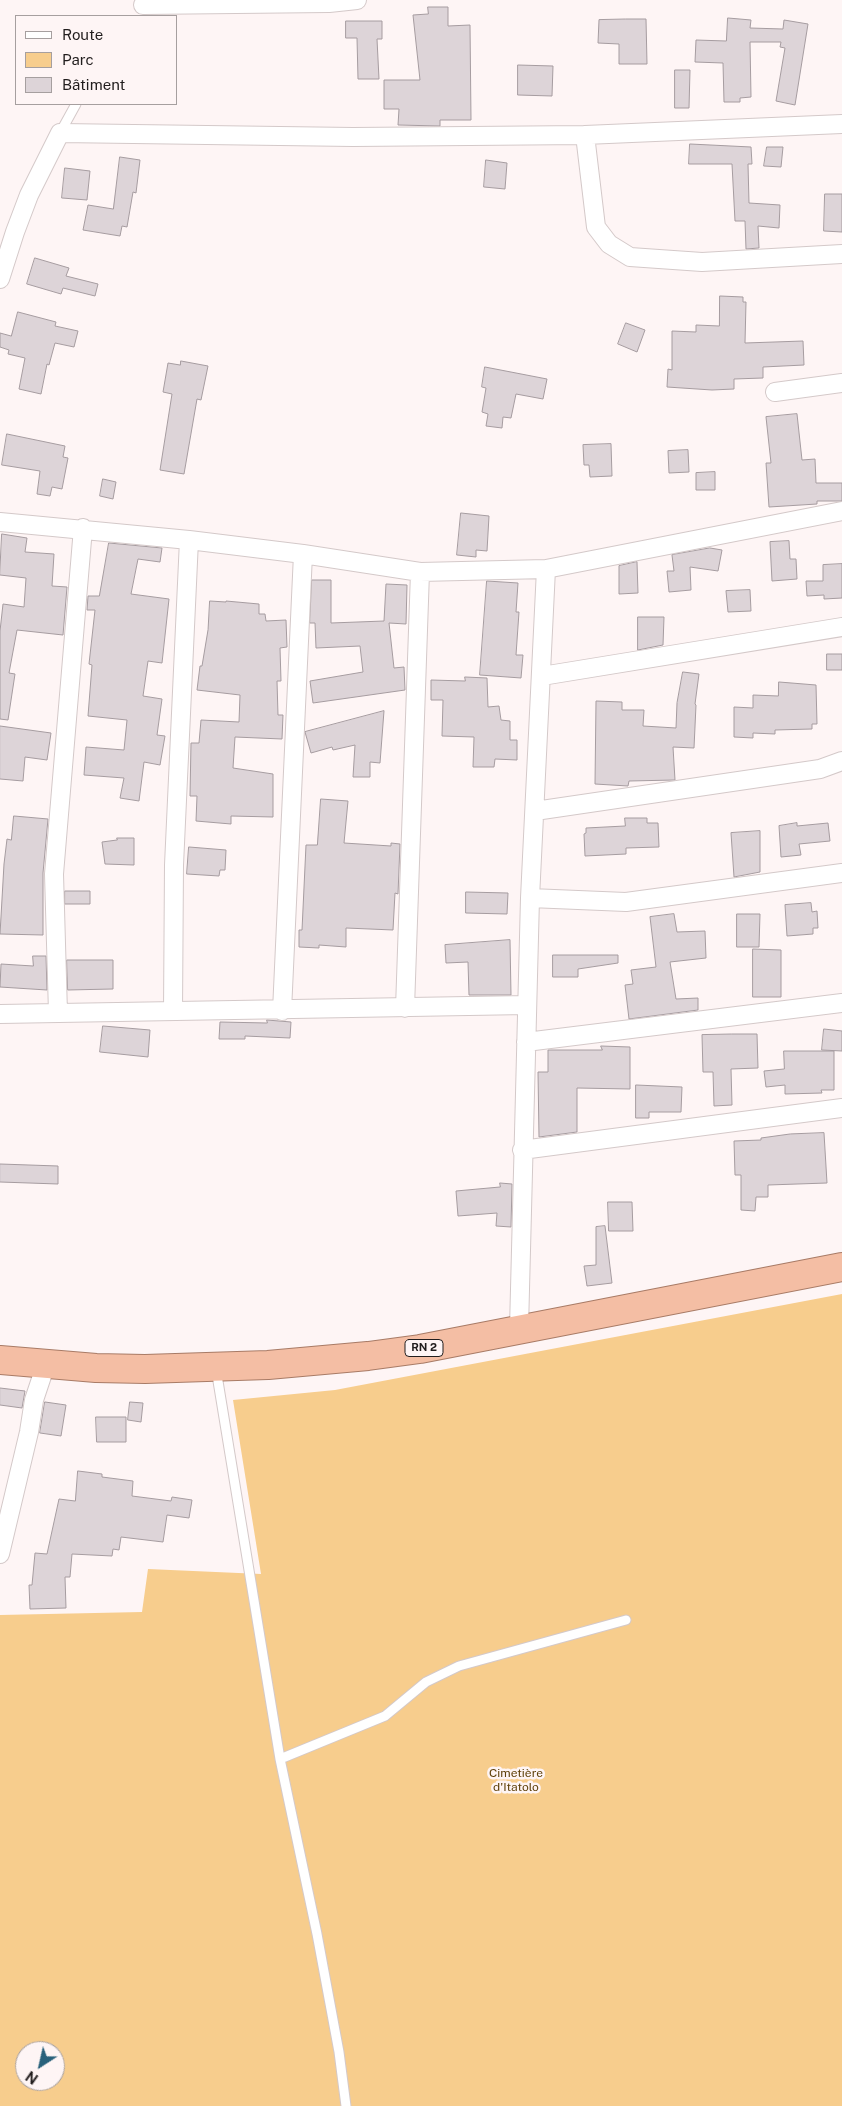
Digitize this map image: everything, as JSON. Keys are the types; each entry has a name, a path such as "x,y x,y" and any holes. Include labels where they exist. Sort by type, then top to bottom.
{"highway":[{"name":"RN 2","path":"0,1360 145,1369 268,1365 368,1356 420,1349 519,1328 842,1267"}],"street":[{"path":"143,5 329,3 357,0"},
{"path":"0,279 29,196 60,133 353,137 585,135 842,124"},
{"path":"585,135 596,227 609,244 630,257 702,262 842,254"},
{"path":"774,392 842,383"},
{"path":"0,522 83,528 189,540 303,554 420,572 546,569 842,512"},
{"path":"58,1013 54,874 83,528"},
{"path":"173,1011 174,865 189,540"},
{"path":"282,1011 303,554"},
{"path":"519,1328 522,1150 530,898 546,569"},
{"path":"405,1008 420,572"},
{"path":"542,676 842,627"},
{"path":"535,810 820,769 842,761"},
{"path":"530,898 626,902 842,872"},
{"path":"526,1042 842,1003"},
{"path":"0,1014 282,1011 527,1005"},
{"path":"522,1150 842,1108"},
{"path":"0,1554 29,1432 34,1400 46,1364"}],"lane":[{"path":"60,133 75,105"},
{"path":"215,1366 280,1759 317,1934 346,2106"},
{"path":"280,1759 385,1716 426,1682 459,1666 626,1620"}],"green space":[{"name":"Cimetière d'Itatolo","path":"842,1294 842,2106 0,2106 0,1615 142,1612 148,1569 261,1574 233,1400 335,1390"}],"building":[{"path":"428,7 448,7 448,26 470,25 471,120 440,120 440,126 398,125 399,109 384,109 384,80 420,80 413,15 428,14"},
{"path":"728,18 751,20 750,28 783,29 784,20 808,24 795,105 776,101 785,48 780,47 781,42 750,42 751,97 740,98 740,102 724,102 723,63 695,62 696,40 726,41"},
{"path":"646,19 647,64 619,64 619,44 598,43 599,20"},
{"path":"346,21 382,21 382,39 377,39 379,79 358,79 357,38 346,38"},
{"path":"518,65 553,66 552,96 518,95"},
{"path":"675,70 690,70 689,108 675,108"},
{"path":"690,144 751,147 752,164 748,164 749,203 780,205 779,228 758,226 759,248 746,249 745,221 735,221 732,164 689,164"},
{"path":"767,147 783,147 781,167 764,166"},
{"path":"120,157 140,160 136,193 133,192 127,227 122,226 120,236 83,230 88,205 113,209"},
{"path":"486,160 507,163 505,189 484,187"},
{"path":"65,168 90,171 87,200 62,198"},
{"path":"825,194 842,194 842,232 824,231"},
{"path":"35,258 69,268 66,276 98,284 95,296 63,288 61,294 27,284"},
{"path":"720,296 743,297 743,302 746,302 745,343 803,341 804,365 763,367 763,378 734,379 734,389 712,390 667,387 668,369 672,370 672,331 696,332 696,325 719,326"},
{"path":"18,312 56,322 55,326 78,331 74,347 55,343 49,365 47,364 41,394 19,389 25,358 8,354 9,350 0,347 0,333 11,336"},
{"path":"626,323 645,330 637,352 618,344"},
{"path":"181,361 208,366 201,400 197,399 184,474 160,470 172,394 163,392 168,363 180,365"},
{"path":"485,367 547,379 543,399 516,394 511,418 503,417 502,428 486,426 488,414 482,412 486,388 482,387"},
{"path":"797,414 802,460 815,459 816,483 842,483 842,501 817,501 817,504 769,507 766,463 771,463 766,417"},
{"path":"7,434 65,446 63,457 68,458 62,489 52,487 50,496 37,494 40,471 2,465"},
{"path":"611,444 612,476 590,477 589,465 584,465 583,445"},
{"path":"688,450 689,472 669,473 668,451"},
{"path":"715,472 715,490 696,490 696,473"},
{"path":"103,479 116,482 113,499 100,496"},
{"path":"461,513 489,516 487,551 476,550 476,557 457,555"},
{"path":"2,534 27,538 25,552 54,554 52,586 67,587 63,635 17,630 9,673 15,674 8,720 0,719 0,631 3,604 24,607 26,578 0,575"},
{"path":"789,541 790,559 796,559 797,579 772,581 770,542"},
{"path":"109,543 162,548 160,562 138,559 131,594 169,599 162,663 148,661 143,696 162,699 157,735 165,736 160,765 144,762 139,801 120,798 124,778 84,775 86,747 124,750 127,720 88,716 92,665 89,664 95,610 87,610 88,596 99,596"},
{"path":"710,548 722,550 718,571 690,567 691,590 669,592 667,571 674,571 672,555"},
{"path":"637,562 638,593 619,594 619,566"},
{"path":"842,564 842,598 824,599 824,595 807,596 806,581 823,581 823,565"},
{"path":"312,580 331,580 331,623 384,621 386,584 407,585 406,624 389,623 394,668 404,667 405,690 313,703 310,681 363,672 360,646 316,648 315,623 310,623"},
{"path":"487,581 518,583 516,612 519,612 516,655 523,655 521,678 480,675"},
{"path":"750,590 751,611 728,612 726,591"},
{"path":"210,601 259,604 259,614 265,614 266,621 286,620 287,647 280,648 281,681 277,681 278,715 283,715 282,739 235,737 233,768 273,774 273,817 231,816 231,824 196,821 197,796 190,796 191,743 199,743 201,720 239,722 240,695 197,690 208,630"},
{"path":"638,617 664,617 663,645 638,650"},
{"path":"827,654 842,654 842,670 827,670"},
{"path":"683,672 699,674 695,704 694,748 673,747 675,780 629,781 628,786 595,784 596,701 622,702 622,710 644,710 643,726 676,728 677,703"},
{"path":"465,677 487,678 488,707 499,706 501,720 510,721 510,740 517,740 517,760 495,759 494,767 473,767 474,737 442,736 443,700 431,700 431,680 465,681"},
{"path":"779,682 816,685 817,724 812,724 812,729 775,730 775,734 753,733 753,738 734,737 734,707 753,708 753,695 778,696"},
{"path":"384,711 380,763 370,762 370,777 353,777 355,745 333,750 332,747 311,753 305,732"},
{"path":"0,726 51,733 47,760 25,757 23,781 0,779"},
{"path":"321,799 348,801 344,843 391,846 391,843 400,844 398,894 395,893 393,930 346,928 346,947 319,945 319,948 299,947 299,930 302,930 306,845 317,845"},
{"path":"14,816 48,819 43,873 43,935 0,934 4,864 7,839 11,840"},
{"path":"625,818 647,818 647,823 658,823 659,847 626,848 626,854 585,856 584,834 586,833 586,828 625,826"},
{"path":"797,823 797,826 828,823 830,841 799,844 801,855 781,857 779,826"},
{"path":"760,831 760,872 734,877 731,833"},
{"path":"117,838 134,838 134,865 105,864 102,842 117,840"},
{"path":"189,847 226,850 225,870 220,870 219,876 187,874"},
{"path":"65,891 90,891 90,904 65,904"},
{"path":"466,892 508,893 507,914 466,913"},
{"path":"811,903 812,912 817,911 818,928 813,928 813,934 787,936 785,905"},
{"path":"674,914 677,932 705,931 706,958 670,962 676,999 698,998 698,1010 629,1019 625,985 633,984 631,970 656,967 650,917"},
{"path":"737,914 760,914 759,947 737,947"},
{"path":"510,940 511,995 469,995 468,962 446,963 445,945"},
{"path":"753,949 781,950 781,997 753,997"},
{"path":"553,955 618,955 618,963 578,969 578,977 553,977"},
{"path":"33,956 46,956 47,990 0,987 1,964 33,966"},
{"path":"67,960 113,960 113,989 68,990"},
{"path":"267,1020 291,1022 290,1038 245,1036 245,1039 219,1039 220,1022 267,1023"},
{"path":"103,1026 150,1030 148,1057 100,1052"},
{"path":"824,1029 842,1031 842,1051 822,1050"},
{"path":"757,1034 758,1068 731,1069 732,1105 714,1106 713,1072 703,1072 702,1035"},
{"path":"601,1046 630,1047 630,1089 577,1088 577,1132 539,1137 538,1072 548,1072 548,1050 602,1050"},
{"path":"784,1051 834,1051 834,1090 821,1090 822,1093 785,1094 785,1085 766,1087 764,1071 784,1069"},
{"path":"636,1085 682,1087 681,1112 649,1112 649,1118 636,1118"},
{"path":"824,1133 827,1183 768,1185 768,1197 756,1197 755,1211 741,1210 741,1175 735,1175 734,1141 761,1140 761,1138 790,1134"},
{"path":"0,1164 58,1166 58,1184 0,1182"},
{"path":"500,1183 512,1184 511,1227 496,1226 497,1213 458,1216 456,1191 500,1187"},
{"path":"608,1202 632,1202 633,1231 609,1231"},
{"path":"605,1226 612,1283 587,1286 584,1266 596,1265 596,1227"},
{"path":"0,1388 25,1391 22,1408 0,1405"},
{"path":"45,1402 66,1405 61,1436 40,1433"},
{"path":"130,1402 143,1403 141,1422 128,1420"},
{"path":"96,1417 126,1417 126,1442 97,1442"},
{"path":"78,1471 102,1474 102,1477 133,1481 132,1496 171,1501 172,1497 192,1500 189,1518 167,1515 163,1542 121,1537 119,1550 113,1549 112,1556 72,1554 70,1577 65,1577 66,1608 30,1609 29,1585 32,1585 35,1553 47,1554 59,1499 75,1501"}]}
